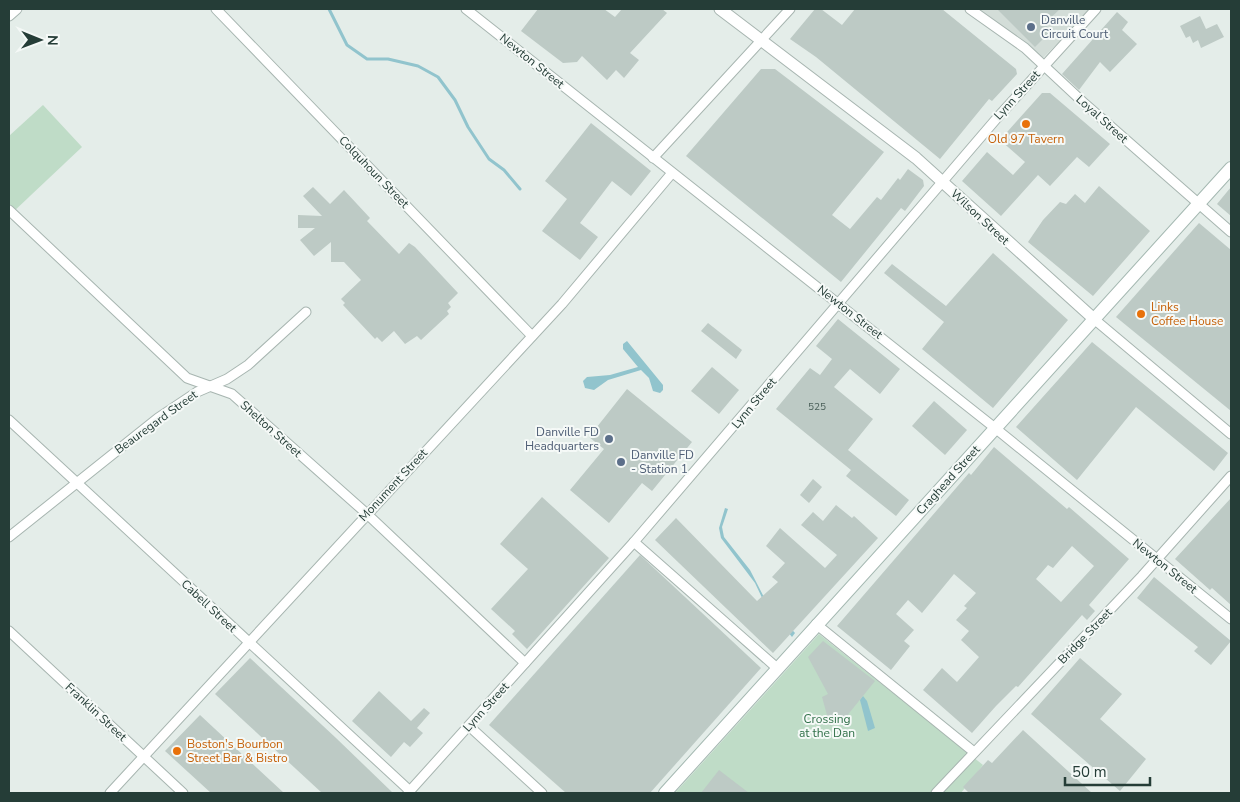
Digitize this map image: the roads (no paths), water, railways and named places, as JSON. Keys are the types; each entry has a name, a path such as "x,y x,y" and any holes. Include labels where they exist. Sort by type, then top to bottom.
{"main road":[{"name":"Craghead Street","path":"665,793 816,624 1231,168"}],"street":[{"path":"9,16 17,9"},
{"name":"Colquhoun Street","path":"216,9 532,336"},
{"name":"Newton Street","path":"466,9 995,428 1231,619"},
{"name":"Wilson Street","path":"720,9 916,158 1094,319 1231,434"},
{"path":"653,158 790,9"},
{"name":"Loyal Street","path":"970,9 1045,66 1197,204 1231,232"},
{"name":"Lynn Street","path":"409,792 634,542 942,182 1096,9"},
{"name":"Monument Street","path":"110,793 366,513 562,304 672,173"},
{"name":"Shelton Street","path":"9,210 187,378 232,394 366,513 525,663"},
{"name":"Beauregard Street","path":"9,537 158,418 211,385 227,379 248,365 306,312"},
{"name":"Cabell Street","path":"9,420 409,792"},
{"name":"Bridge Street","path":"936,793 1157,560 1231,476"},
{"path":"634,542 778,668"},
{"path":"816,624 974,752"},
{"name":"Franklin Street","path":"9,630 183,793"},
{"path":"469,726 542,793"}],"water":[{"path":"627,341 663,385 663,390 660,393 653,391 649,378 641,370 608,380 594,390 585,388 583,381 587,377 610,375 638,367 623,349 623,344"},
{"path":"725,508 728,509 722,527 724,537 750,570 766,601 795,633 792,637 764,602 755,583 721,538 719,528"},
{"path":"863,696 867,701 875,728 868,731 860,700"}],"waterway":[{"path":"329,9 347,45 367,59 388,59 418,66 438,77 455,100 468,127 489,159 504,170 520,189"}],"place":[{"name":"Danville Circuit Court","path":"1031,27"},
{"name":"Old 97 Tavern","path":"1026,124"},
{"name":"Links Coffee House","path":"1141,314"},
{"name":"Danville FD Headquarters","path":"609,439"},
{"name":"Danville FD - Station 1","path":"621,462"},
{"name":"Boston's Bourbon Street Bar & Bistro","path":"177,751"}],"park label":[{"name":"Crossing at the Dan","path":"827,726"}]}
